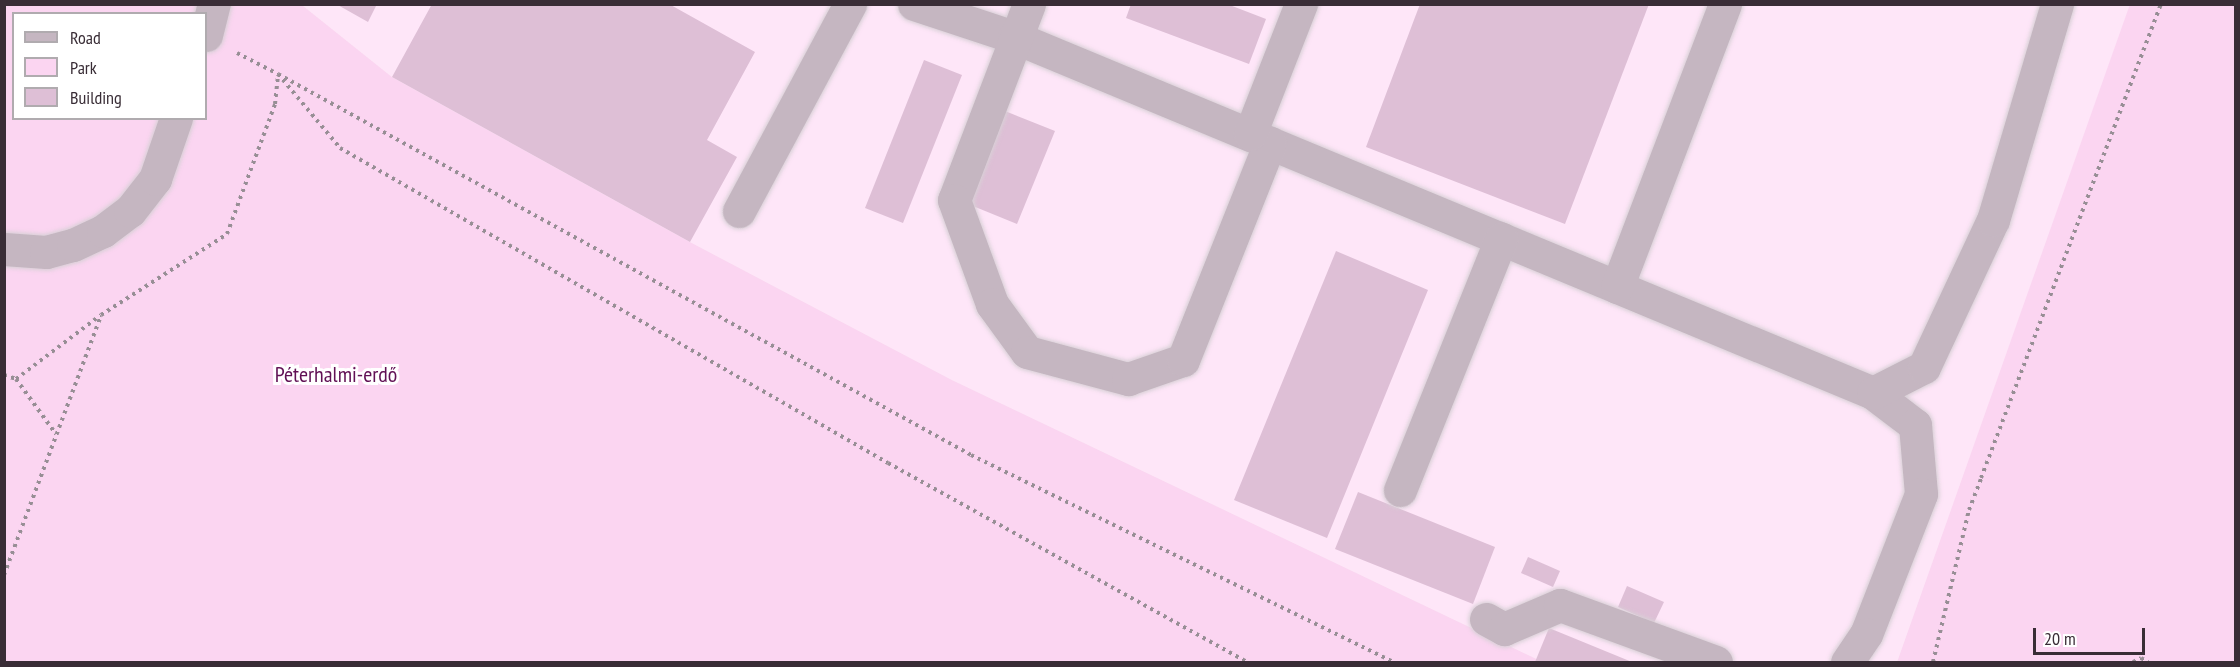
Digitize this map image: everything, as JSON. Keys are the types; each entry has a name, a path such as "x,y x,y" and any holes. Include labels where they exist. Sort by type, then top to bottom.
{"street":[{"path":"207,31 214,4"},
{"path":"739,211 850,4"},
{"path":"914,4 1014,37 1873,393 1915,425 1921,494 1866,634 1846,663"},
{"path":"1029,4 1014,37 954,200 992,304 1027,352 1128,379 1183,360 1260,139 1301,4"},
{"path":"1617,287 1725,4"},
{"path":"1873,393 1924,367 1993,220 2058,4"},
{"path":"4,249 46,252 73,245 104,231 130,211 155,179 175,120"},
{"path":"1400,490 1501,239"},
{"path":"1486,619 1504,629 1560,605 1716,663"}],"path":[{"path":"1933,663 1969,510 1996,432 2161,4"},
{"path":"234,52 972,455 1394,663"},
{"path":"16,379 101,315 226,234 274,104 278,74"},
{"path":"278,74 340,148 888,463 1247,663"},
{"path":"4,575 101,315"},
{"path":"4,375 16,379 56,434"},
{"path":"2133,663 2141,658 2148,663"}],"shaded area":[{"path":"302,5 2130,5 1897,662 1543,662 952,380 690,242 392,77"}],"green space":[{"path":"2130,4 2235,5 2235,662 1897,662"},
{"name":"Péterhalmi-erdő","path":"4,5 302,5 392,77 690,242 952,380 1543,662 5,662"}],"building":[{"path":"336,4 377,4 368,22"},
{"path":"432,4 669,4 755,52 707,140 737,157 690,242 392,77"},
{"path":"1131,4 1227,4 1266,19 1249,64 1126,18"},
{"path":"1420,4 1649,4 1565,224 1366,147"},
{"path":"924,60 962,75 903,223 865,208"},
{"path":"1005,111 1055,131 1017,224 968,204"},
{"path":"1336,251 1428,290 1327,538 1234,500"},
{"path":"1358,492 1495,547 1473,604 1335,549"},
{"path":"1528,557 1560,571 1553,587 1521,573"},
{"path":"1627,586 1664,602 1654,623 1618,607"},
{"path":"1549,628 1632,662 1535,662"}]}
